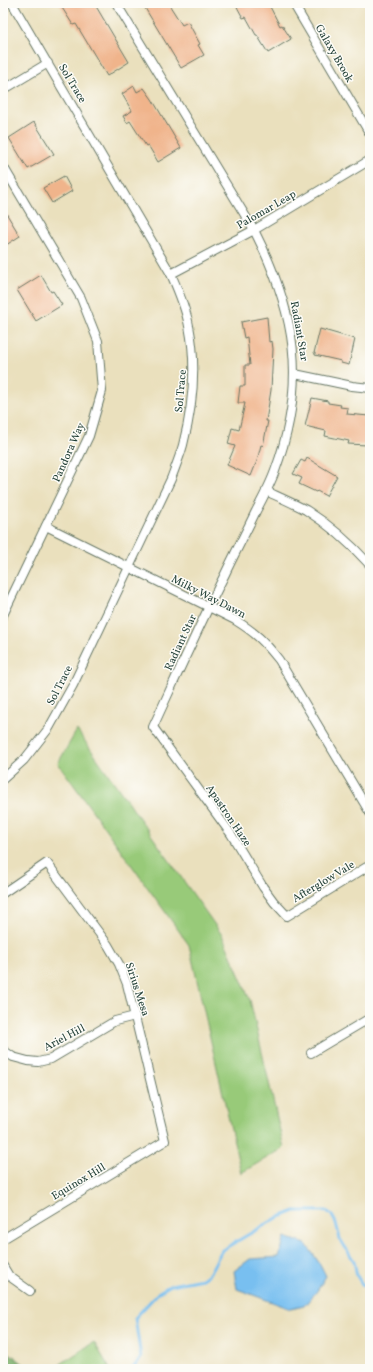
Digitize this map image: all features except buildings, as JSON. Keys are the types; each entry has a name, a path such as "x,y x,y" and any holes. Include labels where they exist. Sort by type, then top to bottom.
{"street":[{"name":"Sol Trace","path":"3,779 24,760 49,728 73,684 171,479 183,446 193,384 193,360 189,326 181,297 171,274 12,3"},
{"name":"Radiant Star","path":"116,3 254,230 269,260 281,290 294,350 295,374 292,408 275,471 208,607 154,727"},
{"name":"Galaxy Brook","path":"293,3 370,134"},
{"path":"3,90 48,63"},
{"name":"Palomar Leap","path":"171,274 254,230 370,160"},
{"name":"Pandora Way","path":"3,166 81,298 98,340 102,391 90,436 3,614"},
{"path":"295,374 352,386 370,388"},
{"path":"266,491 305,510 323,522 342,537 370,565"},
{"name":"Milky Way Dawn","path":"46,526 235,620 252,631 266,643 279,660 370,813"},
{"name":"Apastron Haze","path":"154,727 231,834 263,887 287,916"},
{"name":"Sirius Mesa","path":"3,893 47,863 108,945 119,964 127,984 165,1141"},
{"name":"Afterglow Vale","path":"287,916 370,865"},
{"name":"Ariel Hill","path":"3,1050 13,1057 28,1061 38,1062 51,1059 115,1021 135,1016"},
{"path":"311,1054 370,1018"},
{"name":"Equinox Hill","path":"3,1239 165,1141"},
{"path":"3,1266 9,1276 30,1291"}],"green space":[{"path":"77,730 222,935 250,1000 284,1148 241,1173 189,945 58,763"},
{"path":"94,1342 110,1369 53,1369"},
{"path":"3,1348 30,1369 3,1369"}],"water":[{"path":"285,1237 306,1244 320,1264 326,1276 317,1291 304,1306 291,1309 237,1289 234,1271 250,1259 279,1257"}],"waterway":[{"path":"132,1369 141,1358 135,1318 159,1292 171,1285 202,1279 209,1274 222,1250 277,1218 295,1211 326,1211 331,1214 336,1223 340,1239 354,1261 357,1276 362,1284 370,1290"}]}
